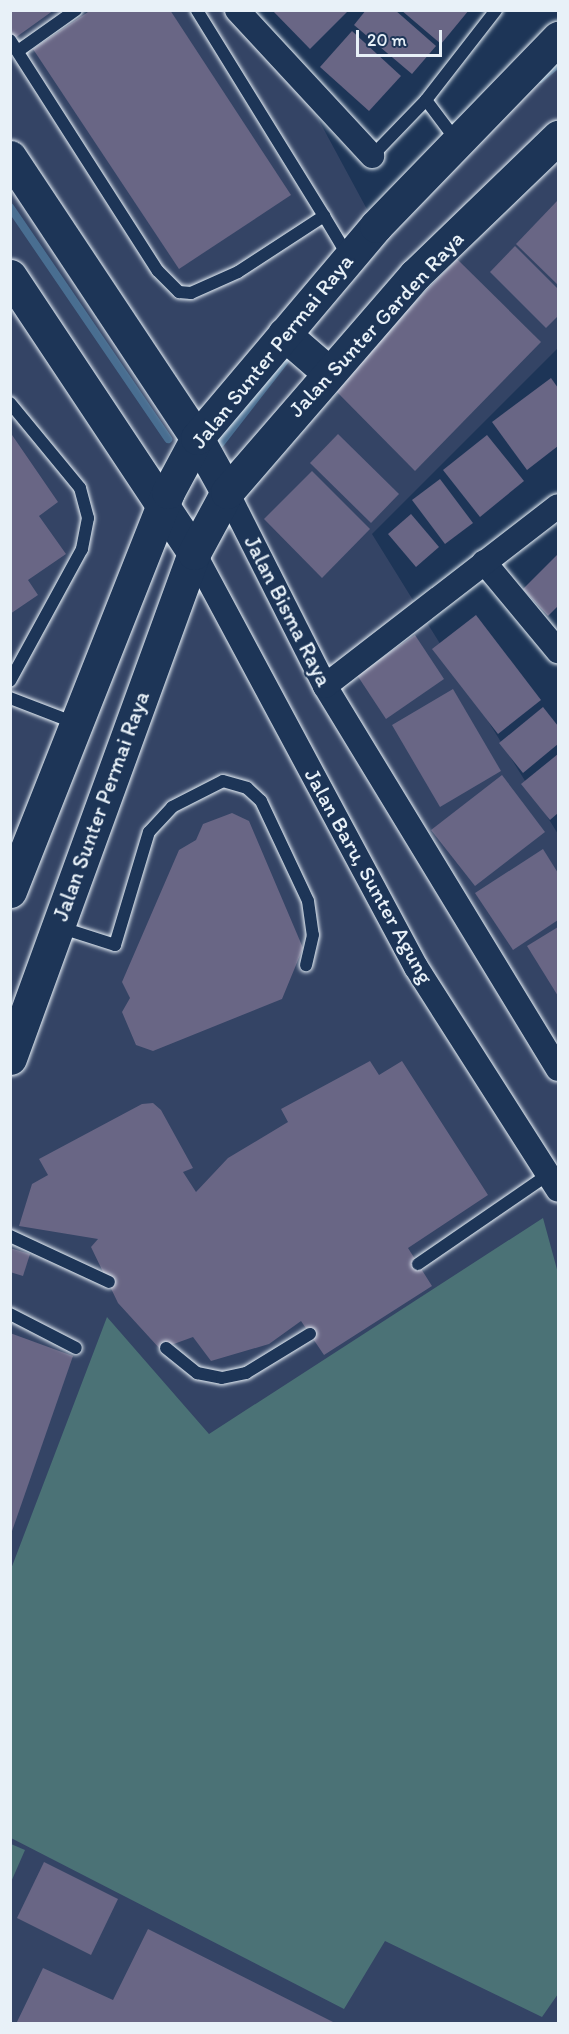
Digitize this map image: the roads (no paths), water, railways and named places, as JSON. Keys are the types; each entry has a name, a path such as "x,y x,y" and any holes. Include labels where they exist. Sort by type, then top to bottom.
{"street":[{"path":"237,10 372,156"},
{"name":"Jalan Sunter Permai Raya","path":"10,891 163,502 197,438 304,352 349,257 456,140 558,38"},
{"name":"Jalan Sunter Garden Raya","path":"227,492 304,352 415,275 558,137"},
{"name":"Jalan Bisma Raya","path":"10,157 197,438 227,492 325,686 558,1069"},
{"path":"11,279 163,502 194,553"},
{"name":"Jalan Sunter Permai Raya","path":"10,1058 194,553 227,492"},
{"path":"325,686 558,506"},
{"name":"Jalan Baru, Sunter Agung","path":"194,553 416,967 554,1182"},
{"path":"484,562 558,651"}],"lane":[{"path":"18,51 76,10"},
{"path":"197,10 349,257"},
{"path":"372,156 426,100 496,10"},
{"path":"10,40 119,214 158,271 179,292 191,293 238,272 324,216"},
{"path":"426,100 456,140"},
{"path":"10,403 80,488 88,518 82,549 10,681"},
{"path":"10,698 76,723"},
{"path":"58,927 116,945 149,832 172,807 223,781 247,788 261,801 308,901 313,935 306,965"},
{"path":"418,1264 554,1182"},
{"path":"10,1236 109,1282"},
{"path":"10,1314 76,1348"},
{"path":"166,1348 197,1372 222,1378 246,1373 310,1334"}],"waterway":[{"path":"540,79 558,64"},
{"path":"10,207 168,439"},
{"path":"220,444 294,349"}]}
